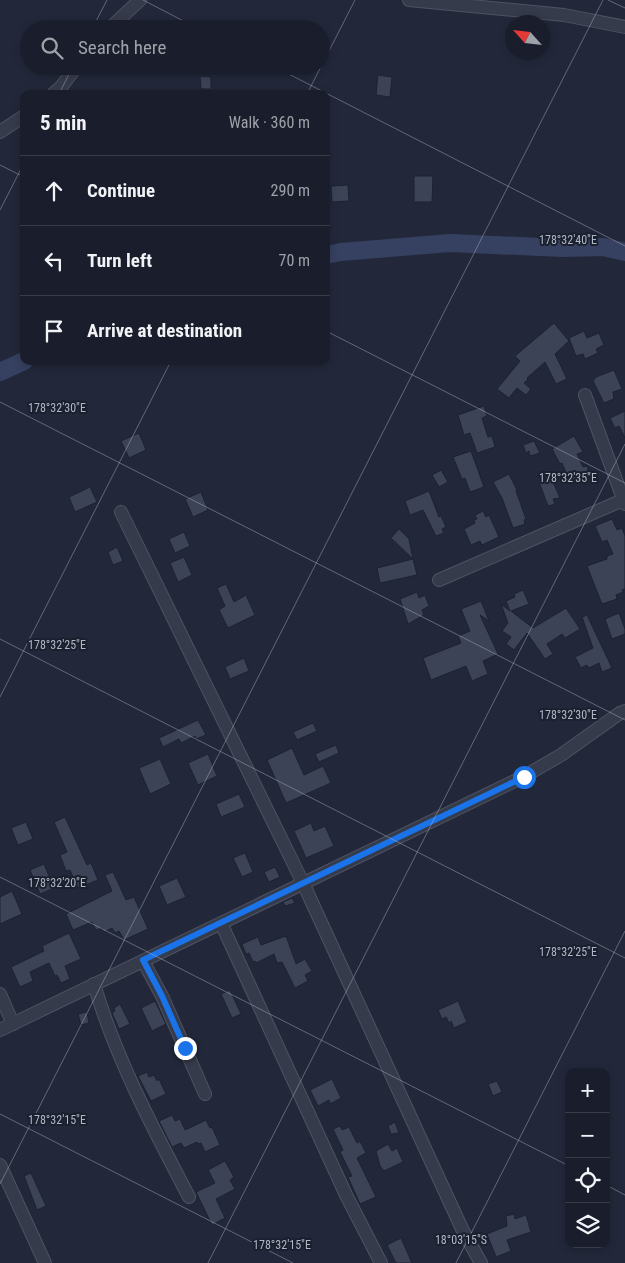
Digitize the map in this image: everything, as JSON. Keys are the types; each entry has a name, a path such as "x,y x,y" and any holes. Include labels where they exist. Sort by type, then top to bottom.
{"street":[{"path":"119,20 140,0"},
{"path":"409,0 564,15 625,27"},
{"path":"58,90 70,75"},
{"path":"0,132 20,119"},
{"path":"439,580 624,502 585,395"},
{"path":"121,512 303,883 463,1231 481,1263"},
{"path":"0,1030 524,777 561,755 620,713 625,712"},
{"path":"221,923 346,1195 381,1263"},
{"path":"143,960 162,996 205,1094"},
{"path":"94,984 114,1044 142,1106 189,1197"},
{"path":"0,994 13,1024"},
{"path":"0,1165 44,1263"}],"building":[{"path":"378,75 392,77 390,97 376,95"},
{"path":"200,76 211,77 211,89 201,89"},
{"path":"414,176 433,176 432,202 414,202"},
{"path":"348,185 349,201 332,202 331,186"},
{"path":"554,323 569,341 555,354 567,379 556,384 545,362 524,383 531,389 526,395 517,388 509,398 497,389 520,361 515,356"},
{"path":"584,331 587,338 599,333 604,345 596,349 598,353 585,359 583,354 576,356 569,338"},
{"path":"614,370 622,389 613,392 614,399 604,403 593,381 596,377"},
{"path":"484,406 487,416 482,418 488,437 492,436 495,447 477,453 470,433 464,435 458,415"},
{"path":"625,411 625,438 619,426 615,428 610,418"},
{"path":"139,433 146,450 129,458 121,441"},
{"path":"574,436 583,452 577,454 583,467 587,466 589,473 585,475 586,477 571,484 562,463 560,464 552,449"},
{"path":"534,441 540,453 530,456 529,451 526,453 523,445"},
{"path":"471,451 484,487 470,492 465,478 462,479 453,457"},
{"path":"441,470 448,482 439,487 432,475"},
{"path":"509,474 517,490 526,519 524,520 525,524 513,528 502,498 493,482"},
{"path":"551,477 560,498 553,499 555,504 548,506 539,482"},
{"path":"90,487 97,502 75,512 69,497"},
{"path":"429,491 439,517 441,516 446,527 442,529 444,533 436,536 423,510 410,515 405,501"},
{"path":"201,492 208,510 193,517 185,499"},
{"path":"483,511 486,517 489,515 499,537 482,545 480,541 471,545 464,529 475,523 474,520 477,519 475,515"},
{"path":"612,519 617,530 622,528 625,536 625,589 616,595 617,599 602,604 587,566 607,559 607,556 613,554 607,540 602,542 595,526"},
{"path":"399,529 409,539 413,559 391,538"},
{"path":"184,532 190,546 175,553 169,539"},
{"path":"117,547 123,561 113,565 108,552"},
{"path":"184,557 192,575 178,582 170,563"},
{"path":"413,559 417,575 380,583 377,568"},
{"path":"226,584 234,602 246,595 255,615 228,628 219,610 225,606 217,588"},
{"path":"523,590 529,604 511,611 533,628 566,608 580,629 565,638 562,634 547,644 553,654 545,659 527,633 514,650 506,644 511,637 502,631 508,623 501,604 510,611 506,601 515,597 514,594"},
{"path":"417,592 419,598 425,595 429,606 422,610 424,615 408,624 400,599"},
{"path":"481,601 489,621 480,615 498,654 483,661 488,674 472,681 466,666 431,680 423,658 461,643 458,636 470,631 461,609"},
{"path":"619,613 625,634 612,639 605,619"},
{"path":"587,615 612,668 602,672 599,663 589,668 587,665 581,668 575,657 593,648 582,617"},
{"path":"244,658 249,671 230,679 225,667"},
{"path":"198,720 206,735 196,739 195,736 181,743 179,739 163,747 159,738"},
{"path":"313,723 317,731 297,740 293,732"},
{"path":"336,745 339,753 319,762 315,754"},
{"path":"292,748 304,775 323,766 331,783 286,803 267,760"},
{"path":"208,754 217,776 198,785 188,763"},
{"path":"160,759 171,784 150,794 139,768"},
{"path":"239,794 245,807 221,817 216,804"},
{"path":"65,817 87,865 91,863 98,880 78,888 70,870 66,871 60,855 67,852 54,822"},
{"path":"26,822 33,839 18,845 11,828"},
{"path":"311,823 314,831 325,826 334,846 306,858 294,831"},
{"path":"245,853 253,872 242,877 233,858"},
{"path":"44,864 54,888 40,894 30,870"},
{"path":"275,867 280,877 269,882 264,872"},
{"path":"113,872 126,900 134,897 148,929 124,940 119,931 115,933 112,928 104,932 102,928 96,930 92,922 73,930 66,914 112,891 105,875"},
{"path":"177,878 186,897 167,905 159,886"},
{"path":"12,891 22,914 0,924 0,897"},
{"path":"292,898 295,903 285,906 283,902"},
{"path":"69,933 81,959 65,966 70,979 61,983 57,975 55,976 49,963 30,972 33,981 20,987 11,967 44,951 42,946"},
{"path":"286,936 296,964 305,959 312,971 305,975 308,981 295,988 282,962 277,963 274,954 256,963 255,961 253,962 249,953 246,954 242,944 258,937 261,945"},
{"path":"230,990 241,1014 232,1018 221,994"},
{"path":"155,1001 166,1024 152,1031 141,1008"},
{"path":"458,1001 467,1022 454,1028 451,1021 449,1023 446,1017 442,1019 438,1010"},
{"path":"120,1004 130,1024 119,1029 112,1013 115,1011 114,1008"},
{"path":"87,1012 89,1023 81,1025 78,1014"},
{"path":"147,1072 149,1077 154,1075 157,1081 159,1079 166,1094 151,1101 138,1076"},
{"path":"332,1079 341,1098 330,1104 329,1100 318,1106 310,1090"},
{"path":"497,1081 502,1092 493,1096 488,1084"},
{"path":"172,1115 175,1121 180,1119 185,1130 206,1120 210,1128 212,1127 220,1145 205,1152 201,1143 198,1144 197,1142 184,1148 181,1143 172,1147 159,1121"},
{"path":"395,1122 399,1133 391,1134 388,1126"},
{"path":"340,1126 342,1130 349,1127 357,1143 360,1141 366,1153 357,1158 376,1197 360,1204 348,1177 352,1176 340,1152 343,1150 333,1129"},
{"path":"388,1144 392,1151 397,1148 403,1162 384,1171 380,1166 376,1151"},
{"path":"225,1161 234,1177 230,1180 235,1189 216,1199 225,1218 212,1225 196,1192 215,1183 208,1170"},
{"path":"31,1173 46,1206 37,1210 24,1176"},
{"path":"514,1214 515,1219 526,1215 531,1232 507,1240 511,1251 496,1257 487,1234 507,1226 506,1216"},
{"path":"401,1238 412,1263 396,1263 387,1245"}],"waterway":[{"path":"330,254 450,243 563,248 603,247 625,252"},
{"path":"0,372 20,363"}],"route":[{"path":"185,1048 162,996 143,960 524,777"}]}
